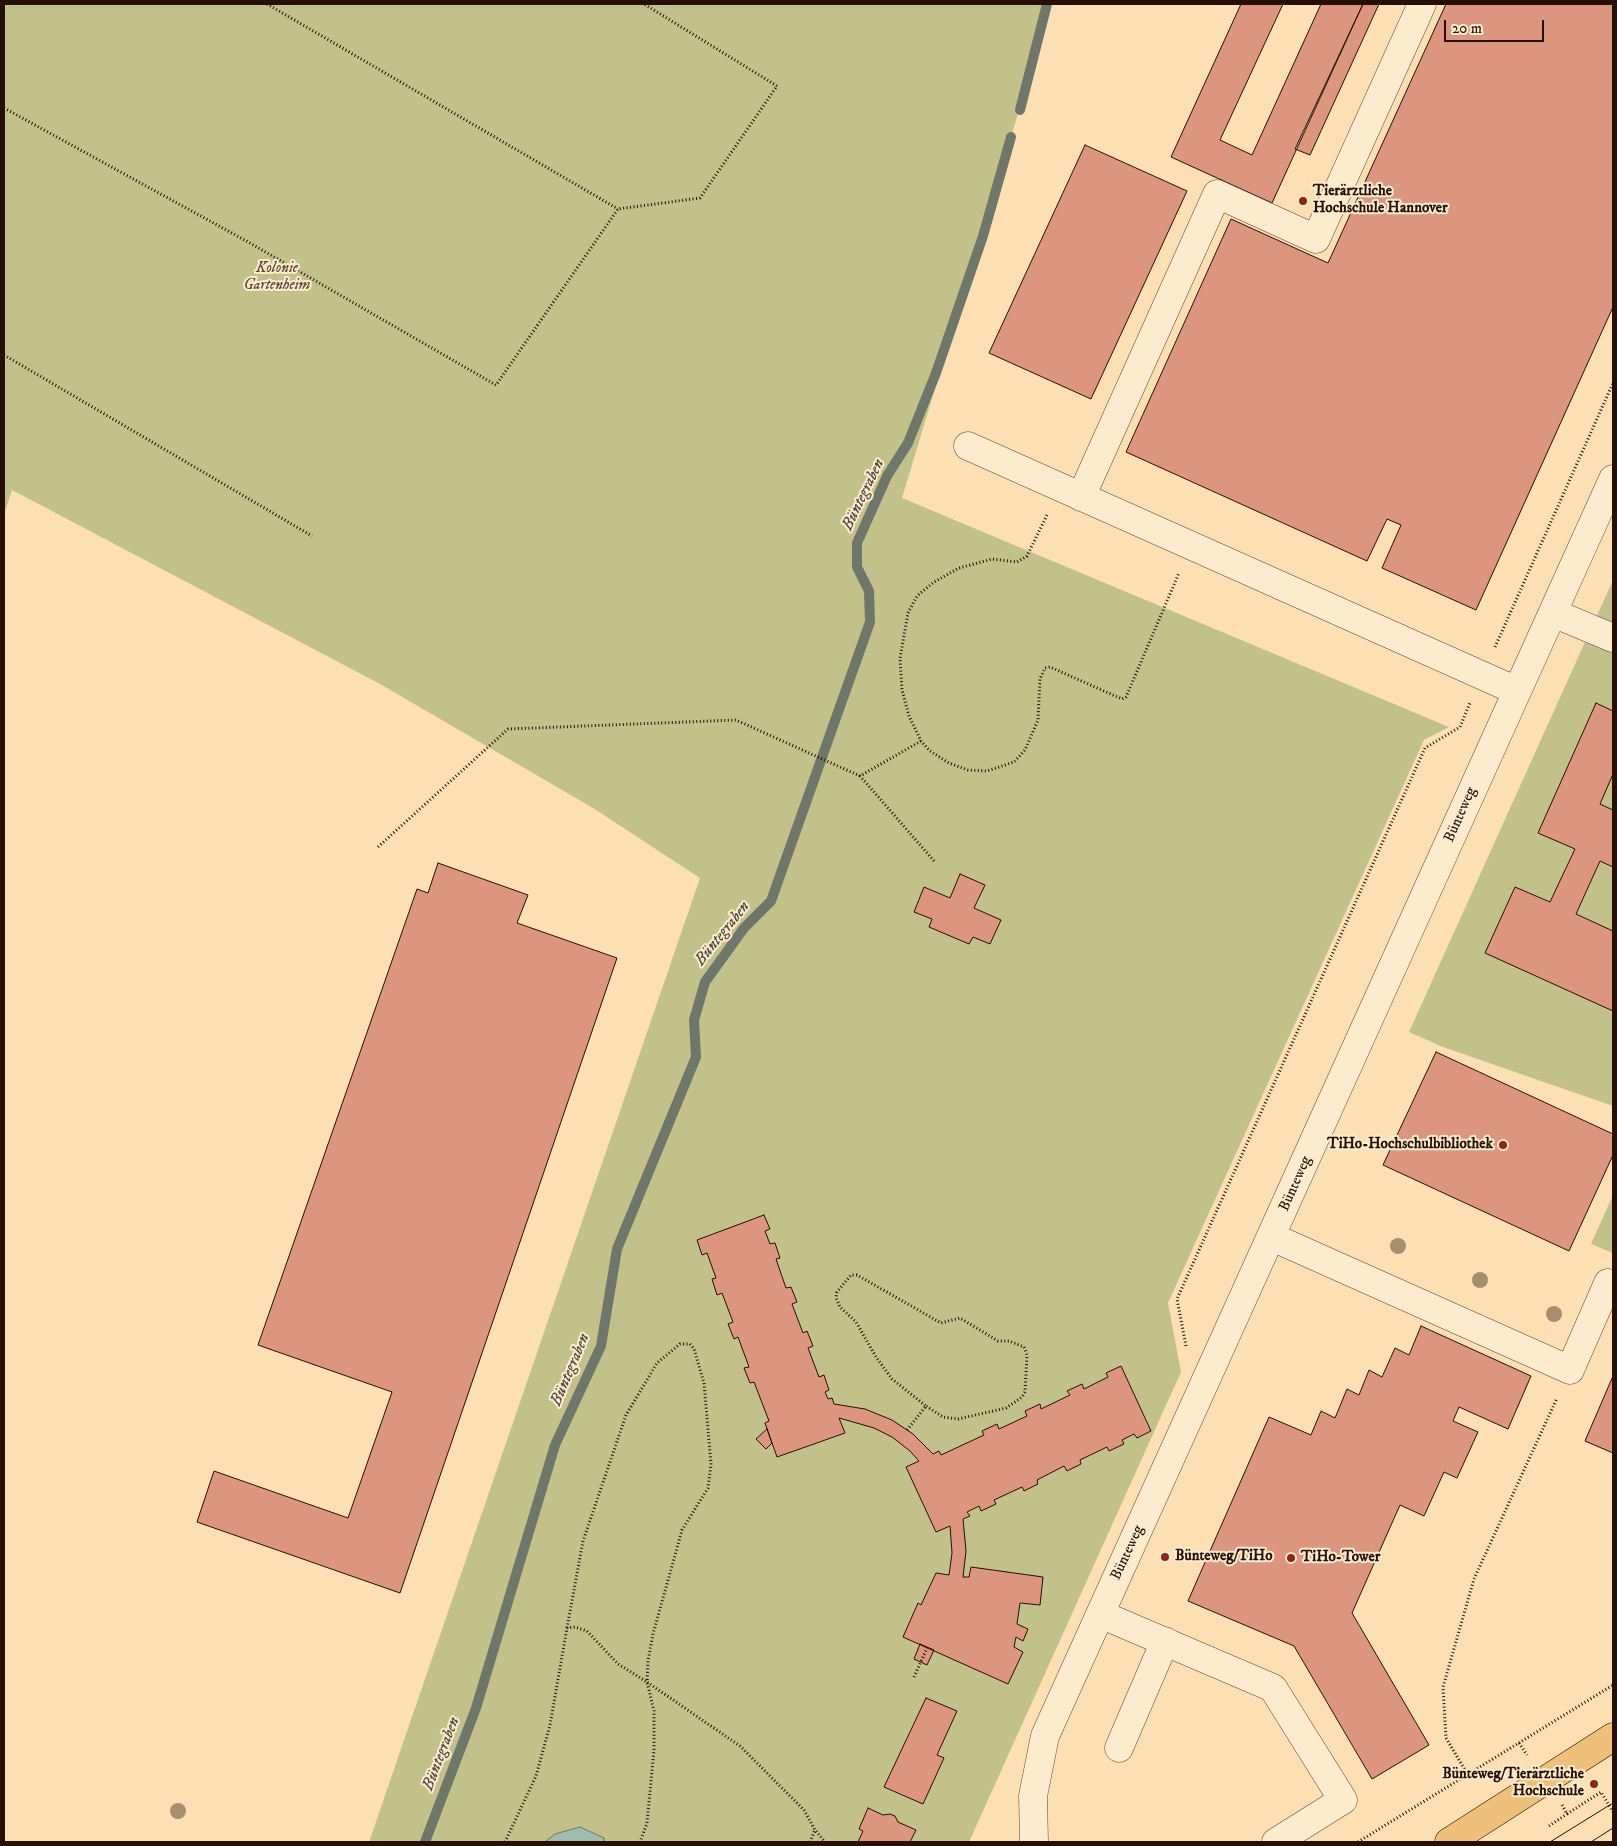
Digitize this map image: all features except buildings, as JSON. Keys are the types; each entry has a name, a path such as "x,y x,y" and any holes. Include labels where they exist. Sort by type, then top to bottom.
{"main road":[{"path":"1449,1842 1613,1737"}],"street":[{"path":"1070,492 1217,194 1316,239 1422,4"},
{"path":"968,446 1517,690"},
{"name":"Bünteweg","path":"1034,1842 1034,1796 1045,1736 1613,479"},
{"path":"1553,614 1613,638"},
{"path":"1272,1236 1570,1370 1608,1283 1613,1285"},
{"path":"1100,1614 1273,1688 1343,1800 1276,1842"},
{"path":"1119,1748 1165,1641"}],"path":[{"path":"267,4 618,209 700,198 776,86 644,4"},
{"path":"4,108 250,243 496,385 618,209"},
{"path":"4,355 312,536"},
{"path":"1188,1356 1177,1300 1425,748 1460,727 1613,383"},
{"path":"1070,492 1028,556 1018,562 992,559 959,568 934,582 917,596 908,613 900,658 909,716 921,740 930,751 949,763 968,770 988,770 1014,762 1025,750 1038,720 1040,679 1045,668 1050,667 1122,699 1126,697 1191,546"},
{"path":"378,847 508,729 736,720 860,776 935,862"},
{"path":"860,776 921,740"},
{"path":"851,1275 858,1275 941,1322 960,1318 998,1341 1009,1341 1024,1347 1027,1355 1025,1392 1022,1397 1006,1408 958,1419 943,1417 926,1406 892,1379 876,1358 856,1322 840,1307 836,1298 837,1292 851,1275"},
{"path":"505,1842 536,1776 550,1725 583,1541 626,1415 657,1362 674,1347 680,1344 690,1344 694,1349 704,1383 711,1464 708,1488 682,1530 653,1634 648,1661 647,1682 654,1711 654,1750 648,1814 640,1842"},
{"path":"1468,1775 1446,1738 1443,1687 1474,1579 1570,1370"},
{"path":"907,1430 926,1406"},
{"path":"567,1628 587,1631 618,1664 740,1746 804,1810 815,1830 825,1842"},
{"path":"914,1677 927,1648"},
{"path":"1358,1842 1613,1685"},
{"path":"1549,1826 1567,1814"},
{"path":"810,1842 815,1830"}],"green space":[{"name":"Kolonie Gartenheim","path":"4,4 1051,4 902,498 1449,727 1424,740 1168,1303 1181,1372 969,1842 369,1842 700,878 593,808 380,684 12,490 4,515"},
{"path":"1613,580 1613,1106 1443,1047 1409,1032"},
{"path":"1613,1195 1613,1253 1591,1244"}],"shaded area":[{"path":"580,1827 604,1838 604,1842 545,1842 555,1834"}],"waterway":[{"name":"Büntegraben","path":"1020,110 1047,4"},
{"name":"Büntegraben","path":"425,1842 476,1708 555,1445 601,1346 617,1249 696,1057 694,1020 705,982 744,928 771,901 870,622 869,591 857,567 857,543 887,476 908,443 936,373 983,236 1011,137"}],"tram line":[{"path":"1550,1842 1613,1803"},
{"path":"1591,1842 1613,1828"}],"place":[{"name":"Tierärztliche Hochschule Hannover","path":"1303,201"},
{"name":"TiHo-Hochschulbibliothek","path":"1503,1145"},
{"name":"Bünteweg/TiHo","path":"1165,1557"},
{"name":"TiHo-Tower","path":"1291,1558"},
{"name":"Bünteweg/Tierärztliche Hochschule","path":"1594,1784"}]}
